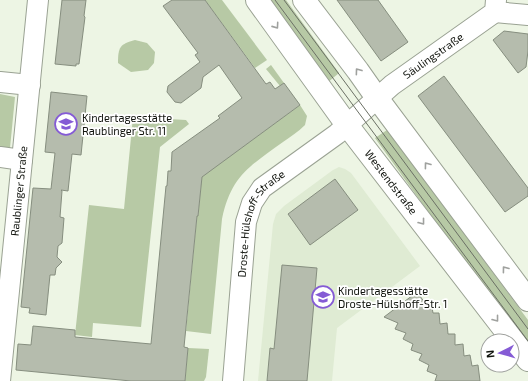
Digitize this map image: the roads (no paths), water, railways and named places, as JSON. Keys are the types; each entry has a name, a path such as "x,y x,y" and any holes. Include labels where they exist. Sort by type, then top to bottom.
{"main road":[{"name":"Westendstraße","path":"257,0 347,125 528,360"},
{"path":"304,0 358,71 371,104 528,300"}],"street":[{"name":"Raublinger Straße","path":"0,381 38,0"},
{"path":"495,6 528,15"},
{"name":"Säulingstraße","path":"371,104 392,85 495,6"},
{"path":"0,82 30,85"},
{"name":"Droste-Hülshoff-Straße","path":"233,381 246,222 252,203 262,188 337,134 371,104"},
{"path":"0,158 22,160"}],"tram line":[{"path":"275,0 528,341"},
{"path":"284,0 528,329"}],"place":[{"name":"Kindertagesstätte Raublinger Str. 11","path":"66,124"},
{"name":"Kindertagesstätte Droste-Hülshoff-Str. 1","path":"323,297"}]}
